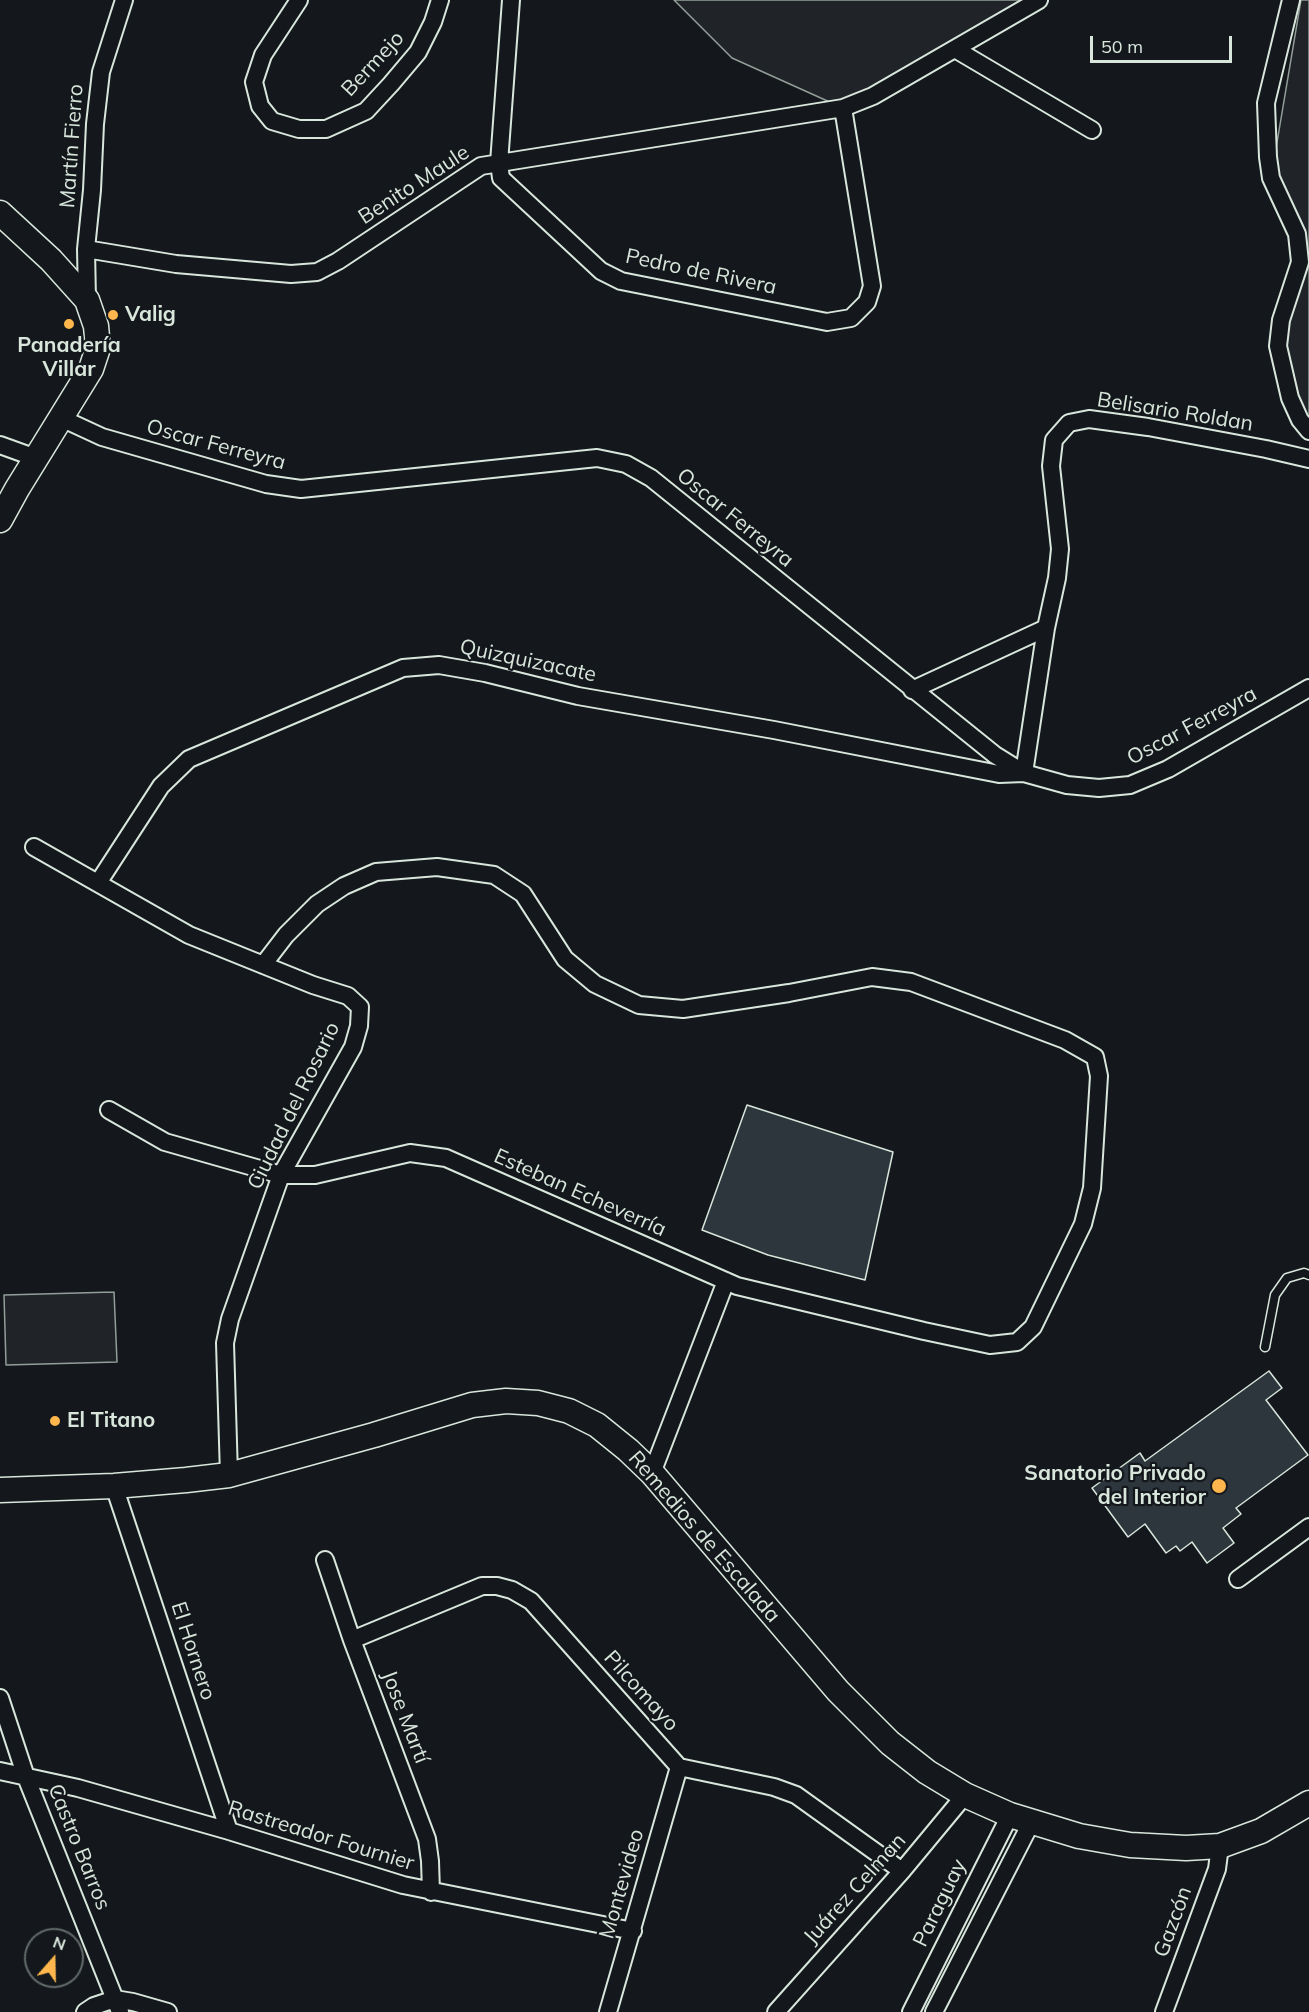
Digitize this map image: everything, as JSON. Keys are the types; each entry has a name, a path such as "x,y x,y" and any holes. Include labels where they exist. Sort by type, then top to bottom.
{"main road":[{"path":"0,213 51,260 87,300 96,326 98,348 92,369 0,520"},
{"name":"Remedios de Escalada","path":"0,1490 114,1486 229,1475 472,1405 506,1401 538,1403 569,1411 597,1425 628,1450 652,1473 846,1699 890,1743 927,1772 966,1795 1021,1818 1079,1836 1130,1845 1186,1848 1220,1846 1261,1831 1309,1803"}],"street":[{"name":"Martín Fierro","path":"87,300 86,249 101,72 124,0"},
{"name":"Bermejo","path":"299,0 263,54 254,82 260,106 272,120 298,129 326,129 366,111 418,52 433,22 440,0"},
{"path":"499,163 511,0"},
{"name":"Benito Maule","path":"86,249 176,264 291,274 317,272 338,261 481,166 843,108 873,96 1039,0"},
{"path":"1291,0 1266,103 1268,158 1271,178 1297,234 1300,262 1281,320 1278,346 1290,398 1300,420 1309,431"},
{"path":"955,49 1092,130"},
{"name":"Pedro de Rivera","path":"499,163 501,178 601,271 621,281 827,322 851,318 867,302 872,286 843,108"},
{"name":"Oscar Ferreyra","path":"61,418 102,437 266,484 301,489 597,458 626,464 651,478 994,755 1024,773 1067,785 1099,788 1130,785 1168,769 1309,688"},
{"name":"Belisario Roldan","path":"1024,773 1060,549 1050,466 1054,440 1069,423 1089,419 1148,427 1309,459"},
{"path":"0,445 36,458"},
{"path":"912,690 1046,628"},
{"name":"Quizquizacate","path":"98,883 161,786 189,759 403,668 439,665 485,673 578,696 785,732 999,774 1024,773"},
{"name":"Ciudad del Rosario","path":"34,847 189,935 313,985 348,996 360,1007 359,1026 353,1047 281,1175 230,1319 225,1343 229,1475"},
{"name":"Esteban Echeverría","path":"109,1110 165,1142 281,1175 315,1175 410,1153 446,1158 737,1286 913,1329 990,1345 1017,1342 1033,1326 1083,1224 1092,1188 1100,1076 1095,1057 1065,1040 911,982 872,977 789,993 682,1009 639,1005 595,984 565,959 522,894 504,881 494,875 437,867 375,872 344,886 317,904 286,935 263,965"},
{"path":"652,1473 726,1281"},
{"name":"El Hornero","path":"114,1486 229,1831"},
{"path":"1238,1579 1309,1527"},
{"name":"Jose Martí","path":"325,1560 352,1640 427,1839 431,1892"},
{"name":"Pilcomayo","path":"352,1640 482,1586 497,1586 512,1590 531,1601 678,1767"},
{"name":"Castro Barros","path":"0,1698 26,1777 117,2006"},
{"path":"678,1767 774,1787 796,1795 902,1871"},
{"name":"Montevideo","path":"608,2012 678,1767"},
{"name":"Rastreador Fournier","path":"0,1771 78,1788 229,1831 403,1885 633,1931"},
{"name":"Juárez Celman","path":"776,2012 902,1871 966,1795"},
{"name":"Paraguay","path":"911,2012 1021,1818"},
{"name":"Paraguay","path":"934,2012 1021,1818"},
{"name":"Gazcón","path":"1164,2012 1217,1869 1220,1846"},
{"path":"85,2012 94,2006 117,2006 133,2002 168,2012"}],"lane":[{"path":"1265,1347 1275,1295 1287,1278 1304,1273 1309,1275"}],"shaded area":[{"path":"674,0 1039,0 843,108 732,58"},
{"path":"1301,0 1309,0 1309,418 1290,398 1281,320 1300,262 1271,178"},
{"path":"114,1292 117,1362 6,1365 4,1295"}],"building":[{"path":"747,1105 893,1152 865,1280 768,1255 702,1230"},
{"path":"1269,1371 1282,1388 1266,1400 1308,1455 1236,1508 1241,1514 1223,1528 1234,1543 1207,1563 1192,1542 1180,1551 1176,1546 1166,1553 1145,1524 1128,1537 1092,1488 1140,1453 1145,1461"}],"place":[{"name":"Valig","path":"113,315"},
{"name":"Panadería Villar","path":"69,324"},
{"name":"El Titano","path":"55,1421"},
{"name":"Sanatorio Privado del Interior","path":"1219,1486"}]}
